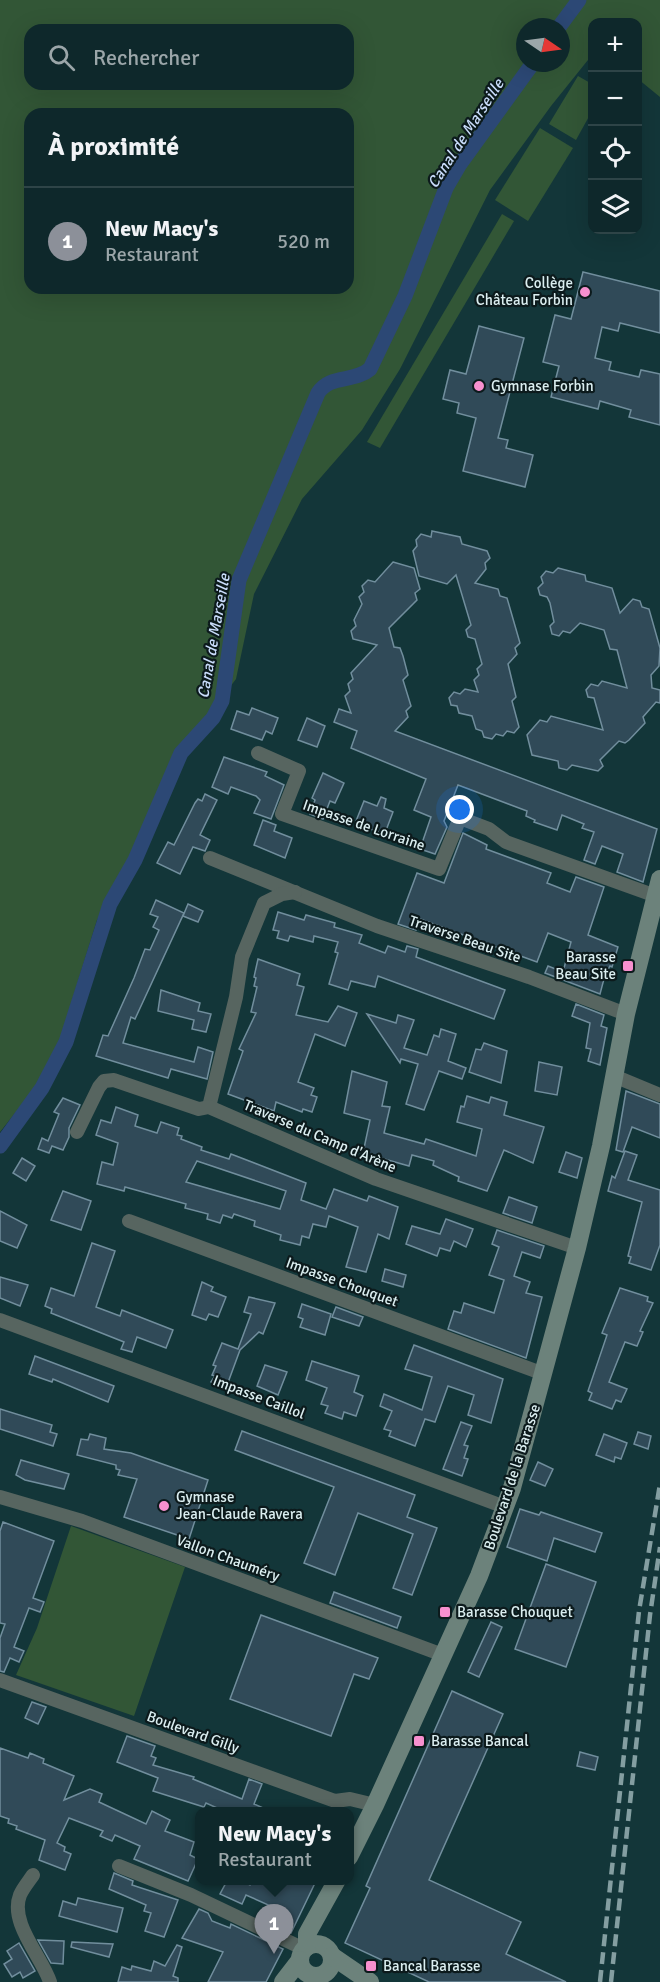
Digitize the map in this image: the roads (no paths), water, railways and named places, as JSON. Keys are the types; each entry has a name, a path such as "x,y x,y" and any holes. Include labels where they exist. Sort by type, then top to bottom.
{"street":[{"name":"Impasse de Lorraine","path":"258,753 299,771 282,814 439,869 460,818 489,829 506,842 658,887"},
{"name":"Traverse Beau Site","path":"210,858 377,927 529,977 626,1014"},
{"name":"Boulevard de la Barasse","path":"354,1847 443,1655 505,1507 544,1374 577,1248 601,1146 626,1014 658,887"},
{"path":"209,1107 236,997 242,957 264,903 282,894 295,892"},
{"path":"614,1076 660,1095"},
{"name":"Traverse du Camp d'Arène","path":"77,1132 104,1081 122,1082 199,1109 209,1107 376,1179 577,1248"},
{"name":"Impasse Chouquet","path":"129,1221 544,1374"},
{"name":"Impasse Caillol","path":"0,1320 505,1507"},
{"name":"Vallon Chauméry","path":"0,1497 82,1521 443,1655"},
{"name":"Boulevard Gilly","path":"0,1680 335,1801 350,1799 375,1805"},
{"path":"119,1866 191,1895 304,1952"},
{"path":"33,1875 20,1895 18,1908 23,1928 50,1982"},
{"path":"333,1888 324,1922 331,1967 318,1979 304,1971 304,1952 307,1934 333,1888"},
{"path":"283,1982 304,1952 318,1943 370,1982"}],"waterway":[{"name":"Canal de Marseille","path":"566,18 579,0"},
{"name":"Canal de Marseille","path":"0,1146 42,1088 66,1042 110,904 135,860 181,753 213,718 222,701 239,580 318,393 329,383 357,376 370,369 405,296 446,188 460,164 526,72"}],"railway":[{"path":"600,1982 639,1611 660,1484"},
{"path":"611,1982 650,1615 660,1547"}],"place":[{"name":"Collège Château Forbin","path":"585,292"},
{"name":"Gymnase Forbin","path":"479,386"},
{"name":"Barasse Beau Site","path":"628,966"},
{"name":"Gymnase Jean-Claude Ravera","path":"164,1506"},
{"name":"Barasse Chouquet","path":"445,1612"},
{"name":"Barasse Bancal","path":"419,1741"},
{"name":"New Macy's","path":"274,1954"},
{"name":"Bancal Barasse","path":"371,1966"}]}
